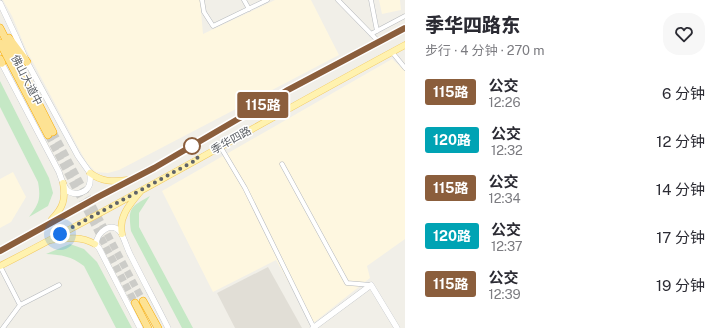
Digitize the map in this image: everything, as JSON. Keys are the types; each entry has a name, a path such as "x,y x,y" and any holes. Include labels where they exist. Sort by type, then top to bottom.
{"highway":[{"path":"0,24 26,62"},
{"name":"佛山大道中","path":"0,28 51,133 0,43"},
{"path":"143,301 158,328"},
{"path":"135,303 148,328"}],"main road":[{"path":"0,3 26,62 78,156 90,173 107,181 113,182 134,178"},
{"name":"季华四路","path":"134,178 154,168 286,91 405,28"},
{"name":"季华四路","path":"0,266 142,190 295,104 405,45"},
{"path":"1,61 59,172 63,183 65,192 61,210 48,224"},
{"path":"63,183 67,190 72,193 82,192 89,186 90,173"},
{"path":"0,251 134,178"},
{"path":"142,190 124,213 122,220 122,234 129,252 168,328"},
{"path":"96,244 98,236 108,228 114,228 122,234"},
{"path":"46,241 81,238 96,244 140,328"},
{"path":"314,328 371,285 397,328"}],"street":[{"path":"202,0 204,12 213,26 267,0"},
{"path":"244,0 249,9"},
{"path":"338,0 379,42"},
{"path":"371,0 377,31"},
{"path":"370,34 405,16"},
{"path":"392,52 405,68"},
{"path":"220,146 245,188 314,328"},
{"path":"282,164 347,283 371,285"},
{"path":"0,266 20,304"},
{"path":"0,280 6,277"},
{"path":"4,328 20,304 60,285"}],"shaded area":[{"path":"3,0 200,0 203,34 275,0 311,0 339,55 119,170 108,173 96,172 87,163 79,149 26,49 12,16"},
{"path":"379,0 400,0 401,10 382,14"},
{"path":"392,59 405,71 405,239 367,266 370,278 312,324 276,260 213,292 162,191"},
{"path":"13,172 26,197 11,222 0,228 0,179"},
{"path":"268,267 302,328 235,328 217,293"}],"green space":[{"path":"0,81 49,178 53,193 48,206 29,217 38,201 38,182 0,107"},
{"path":"150,196 139,213 139,227 193,328 182,328 131,231 130,213 132,209 138,203"},
{"path":"70,244 84,249 97,262 132,328 116,328 84,266 75,260 66,257 46,254"}],"tunnel":[{"path":"53,132 143,301"},
{"path":"48,135 135,303"}],"bus line":[{"name":"115路","path":"0,251 34,231 154,168 286,91 405,28"}],"route":[{"path":"60,234 198,159 192,146"}]}
